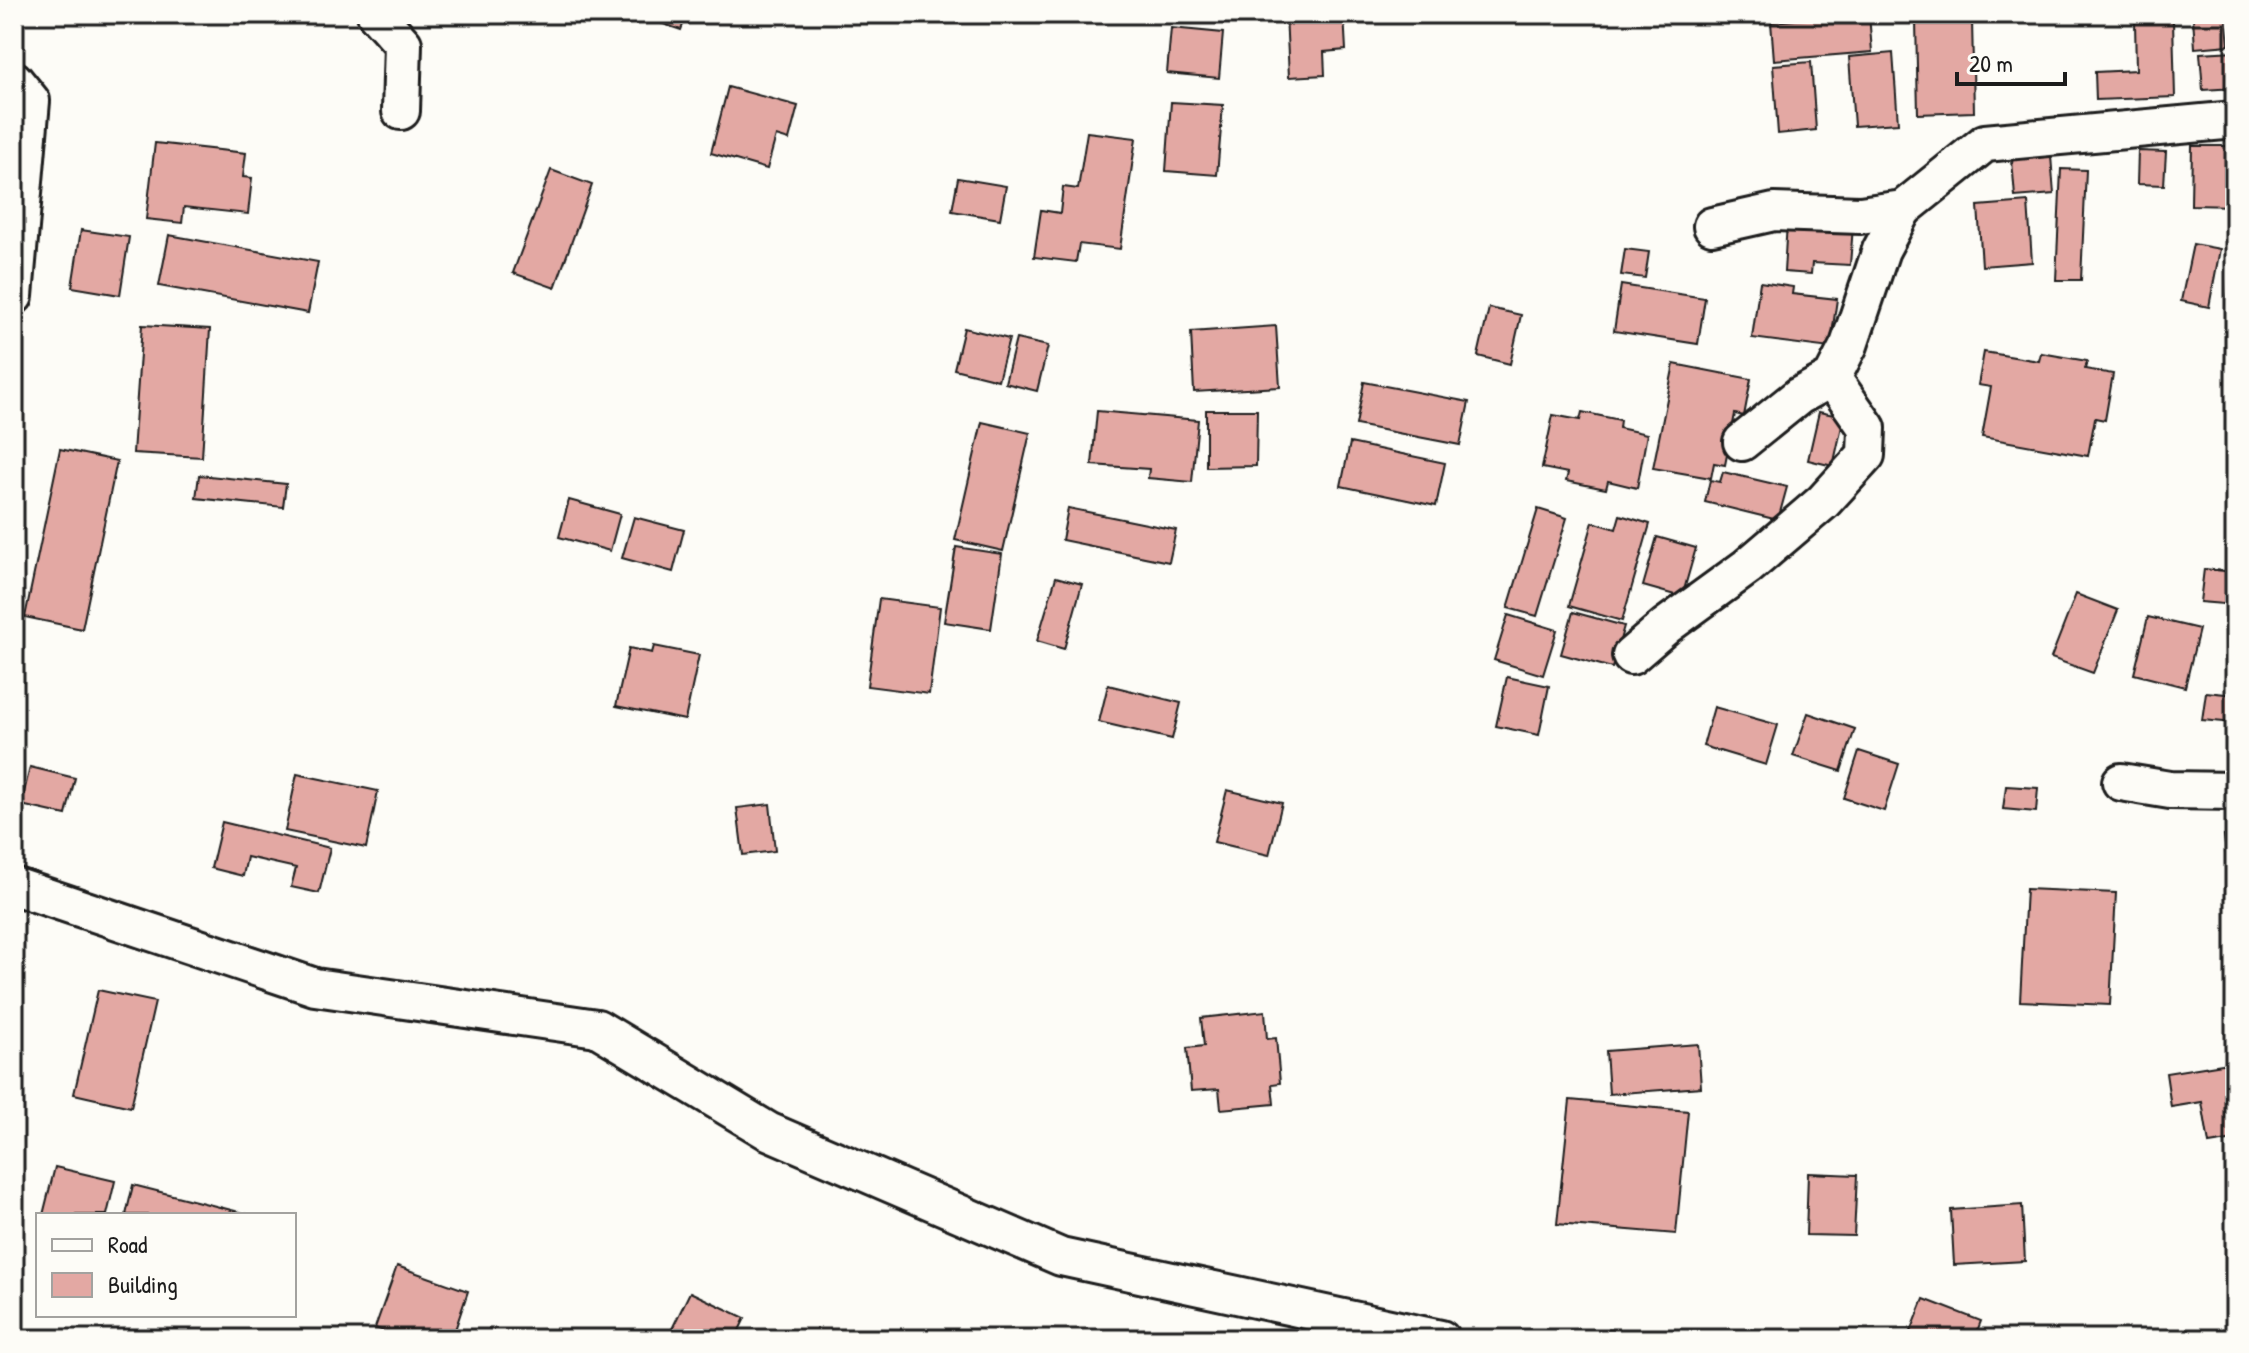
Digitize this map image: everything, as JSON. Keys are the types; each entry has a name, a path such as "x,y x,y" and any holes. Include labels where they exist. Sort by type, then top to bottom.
{"street":[{"path":"376,14 403,44 401,111"},
{"path":"14,80 31,101 14,296"},
{"path":"1742,442 1799,396 1832,378 1849,345 1881,250 1903,209 1985,143 2235,120"},
{"path":"1712,226 1774,212 1860,215 1903,209"},
{"path":"1631,656 1666,626 1747,567 1823,502 1866,455 1867,428 1832,378"},
{"path":"2121,782 2170,790 2235,791"},
{"path":"14,886 315,987 597,1028 768,1131 1061,1257 1441,1339"}],"building":[{"path":"634,14 687,14 681,30"},
{"path":"1286,14 1344,14 1346,50 1324,52 1325,75 1289,77"},
{"path":"1869,14 1872,52 1774,60 1771,22"},
{"path":"2226,14 2229,45 2195,48 2193,17"},
{"path":"1972,20 1974,112 1918,114 1916,21"},
{"path":"2173,21 2175,97 2096,100 2095,72 2136,70 2135,22"},
{"path":"1171,28 1223,33 1219,78 1167,73"},
{"path":"2235,51 2235,88 2203,90 2200,53"},
{"path":"1893,53 1898,123 1854,126 1849,57"},
{"path":"1811,62 1816,130 1778,134 1773,65"},
{"path":"728,87 798,106 789,140 776,136 767,169 711,153"},
{"path":"1171,102 1223,105 1217,175 1166,171"},
{"path":"1087,132 1136,138 1120,249 1079,244 1076,262 1034,257 1041,210 1060,213 1063,187 1078,189"},
{"path":"155,143 246,153 243,177 252,178 248,214 184,207 182,223 146,219"},
{"path":"2192,146 2235,146 2235,206 2191,205"},
{"path":"2138,151 2166,152 2164,185 2137,184"},
{"path":"2051,156 2054,194 2015,197 2012,160"},
{"path":"2061,169 2086,170 2081,280 2056,280"},
{"path":"551,170 592,185 555,288 513,273"},
{"path":"958,178 1006,186 1000,219 952,211"},
{"path":"2028,202 2032,262 1982,266 1978,206"},
{"path":"1787,222 1853,226 1850,265 1812,263 1811,274 1784,272"},
{"path":"81,230 129,237 120,295 72,287"},
{"path":"169,235 318,262 308,313 159,286"},
{"path":"2193,244 2220,249 2209,307 2181,301"},
{"path":"1625,249 1649,252 1645,278 1621,275"},
{"path":"2229,279 2235,280 2235,306 2227,305"},
{"path":"1760,282 1793,287 1792,294 1837,299 1830,348 1752,338"},
{"path":"1621,285 1705,298 1698,344 1614,331"},
{"path":"1489,308 1521,315 1510,364 1478,356"},
{"path":"142,325 210,329 202,457 133,453"},
{"path":"1276,326 1280,387 1194,392 1191,332"},
{"path":"964,328 1009,339 998,380 954,369"},
{"path":"1016,339 1048,346 1037,391 1005,383"},
{"path":"1984,352 2039,361 2041,353 2087,361 2085,369 2113,374 2105,420 2095,418 2088,456 1982,437 1991,387 1978,385"},
{"path":"1674,364 1751,379 1744,416 1735,414 1725,465 1714,463 1711,478 1653,468"},
{"path":"1364,382 1469,402 1460,445 1356,425"},
{"path":"1206,410 1257,410 1256,466 1206,467"},
{"path":"1097,411 1198,420 1192,482 1148,478 1149,469 1092,465"},
{"path":"1582,412 1620,420 1619,428 1647,434 1637,488 1608,481 1606,489 1566,481 1568,473 1542,468 1553,415 1580,420"},
{"path":"1819,412 1844,417 1833,466 1808,460"},
{"path":"982,422 1030,433 1003,551 955,540"},
{"path":"1350,443 1445,463 1436,506 1341,486"},
{"path":"60,449 117,461 82,629 25,617"},
{"path":"1723,472 1787,487 1778,520 1705,502 1710,480 1720,482"},
{"path":"199,475 286,484 283,507 196,498"},
{"path":"569,500 620,514 610,551 559,537"},
{"path":"1068,508 1176,530 1169,562 1062,540"},
{"path":"1538,509 1567,518 1537,616 1508,608"},
{"path":"1620,515 1650,524 1622,621 1569,606 1593,522 1616,529"},
{"path":"634,517 684,530 673,572 622,558"},
{"path":"1657,537 1696,548 1682,597 1643,586"},
{"path":"956,547 1002,554 991,629 944,622"},
{"path":"2204,569 2235,572 2235,605 2200,602"},
{"path":"1056,577 1082,584 1064,649 1037,641"},
{"path":"2076,594 2118,610 2093,673 2051,658"},
{"path":"879,599 940,607 929,694 867,686"},
{"path":"1573,612 1624,626 1612,668 1561,654"},
{"path":"1508,615 1557,630 1543,675 1494,660"},
{"path":"2148,617 2199,629 2185,687 2134,674"},
{"path":"654,646 699,655 685,720 616,706 629,648 652,653"},
{"path":"1507,677 1549,686 1539,735 1496,726"},
{"path":"1108,685 1181,703 1172,739 1099,722"},
{"path":"2206,692 2235,695 2235,723 2202,720"},
{"path":"1714,707 1778,725 1766,765 1703,746"},
{"path":"1808,713 1855,729 1841,771 1793,756"},
{"path":"1859,751 1899,764 1884,811 1844,798"},
{"path":"30,767 75,778 66,815 21,805"},
{"path":"297,774 378,791 366,848 285,831"},
{"path":"2006,786 2038,788 2036,812 2003,809"},
{"path":"1227,790 1282,803 1269,855 1214,842"},
{"path":"770,804 775,851 743,855 737,808"},
{"path":"222,822 330,848 319,893 291,887 296,868 247,857 243,876 211,868"},
{"path":"2235,835 2235,882 2229,883 2224,836"},
{"path":"2026,889 2116,893 2110,1005 2020,1001"},
{"path":"98,990 155,1002 131,1107 74,1094"},
{"path":"1265,1011 1267,1039 1276,1038 1280,1083 1272,1084 1274,1104 1221,1109 1219,1089 1191,1091 1187,1048 1204,1046 1201,1018"},
{"path":"1698,1044 1701,1087 1609,1094 1606,1051"},
{"path":"2235,1062 2235,1140 2209,1144 2202,1102 2171,1107 2166,1073"},
{"path":"1570,1100 1688,1111 1676,1234 1557,1224"},
{"path":"55,1167 115,1181 107,1213 44,1213"},
{"path":"1808,1173 1857,1175 1854,1236 1806,1235"},
{"path":"133,1185 243,1213 126,1213"},
{"path":"2022,1205 2025,1261 1954,1265 1951,1210"},
{"path":"397,1266 468,1291 452,1339 407,1339 375,1328"},
{"path":"690,1292 745,1318 735,1339 678,1339 669,1335"},
{"path":"1924,1299 1981,1321 1974,1339 1908,1339"}]}
